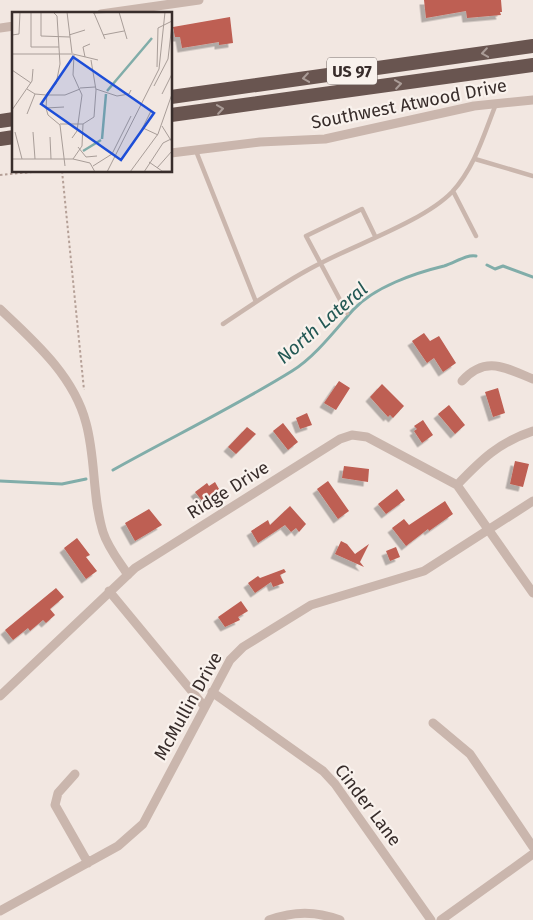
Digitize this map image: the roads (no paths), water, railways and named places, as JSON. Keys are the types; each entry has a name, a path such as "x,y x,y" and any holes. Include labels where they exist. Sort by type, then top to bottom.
{"highway":[{"name":"US 97","path":"172,97 533,46"},
{"name":"US 97","path":"172,115 533,65"}],"street":[{"path":"112,12 169,2 199,0"},
{"name":"Southwest Atwood Drive","path":"172,153 260,142 335,138 496,102 533,100"},
{"path":"0,310 41,348 64,377 80,405 86,422 91,448 100,521 112,550 128,575"},
{"path":"462,381 478,367 487,365 500,366 533,379"},
{"path":"457,485 481,461 504,442 533,431"},
{"name":"Ridge Drive","path":"0,696 109,592 156,554 340,439 352,435 367,437 457,485 533,593"},
{"name":"McMullin Drive","path":"0,911 118,846 143,824 204,706 230,660 243,647 311,605 424,571 533,501"},
{"path":"109,592 204,706"},
{"name":"Cinder Lane","path":"212,692 323,771 335,784 431,920"},
{"path":"433,724 470,754 533,847"},
{"path":"75,774 58,793 55,806 88,863"},
{"path":"440,920 533,854"},
{"path":"269,920 301,912 320,913 340,920"}],"lane":[{"path":"223,324 320,263 424,214 453,191 475,159 496,102"},
{"path":"195,149 256,302"},
{"path":"475,159 533,176"},
{"path":"453,191 476,236"},
{"path":"347,313 306,236 362,209 375,236"}],"waterway":[{"name":"North Lateral","path":"113,470 301,365 317,351 353,310 372,294 408,277 448,265 464,257 476,256"},
{"name":"North Lateral","path":"487,265 495,269 503,266 533,277"},
{"name":"North Lateral","path":"0,481 62,484 86,479"}]}
